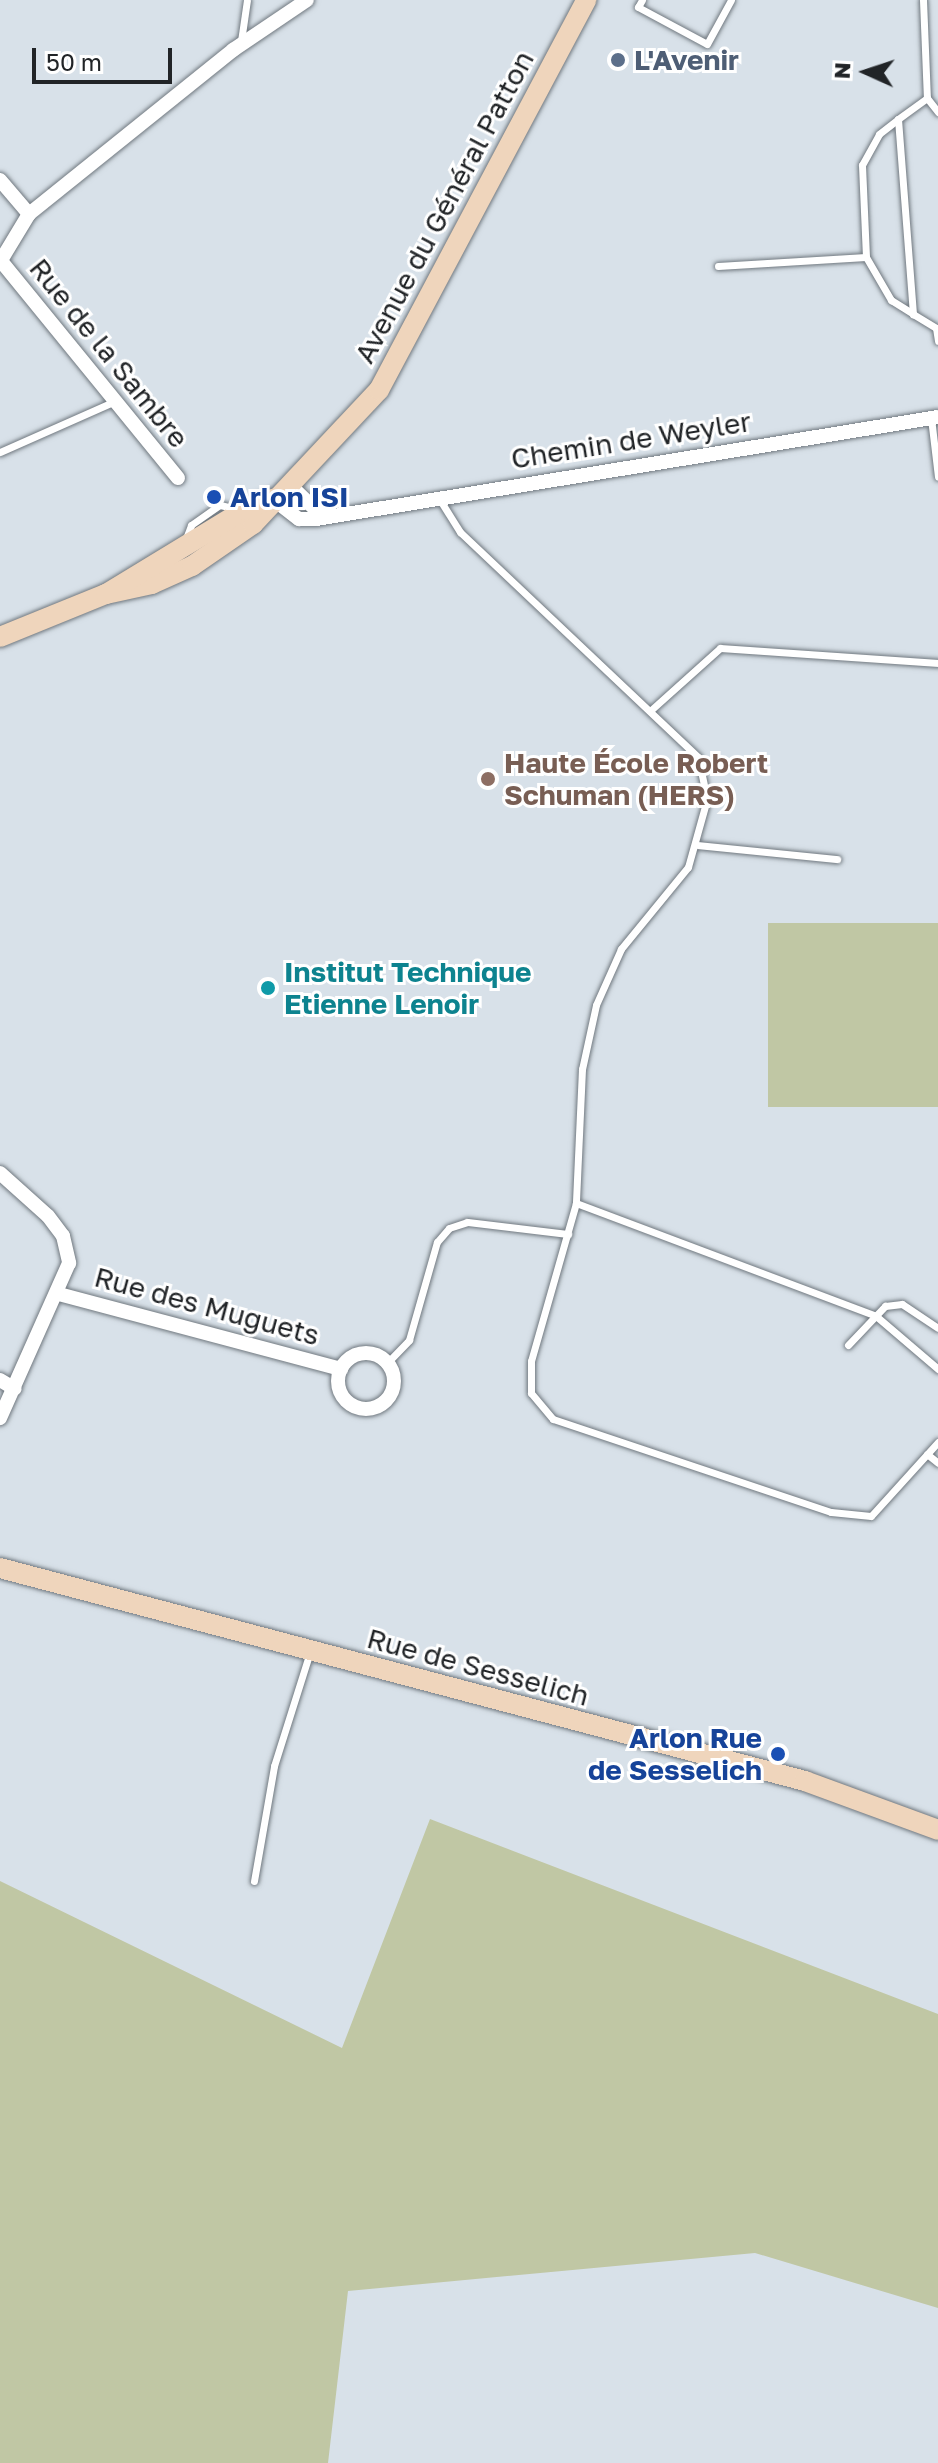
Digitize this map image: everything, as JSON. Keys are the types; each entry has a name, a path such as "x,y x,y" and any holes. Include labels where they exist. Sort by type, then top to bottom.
{"main road":[{"name":"Avenue du Général Patton","path":"0,637 106,594 182,551 244,510 273,499 291,486 355,419 396,362 586,0"},
{"name":"Avenue du Général Patton","path":"106,594 152,584 192,566 253,524 273,499"},
{"name":"Rue de Sesselich","path":"0,1568 805,1781 938,1830"}],"street":[{"path":"0,262 29,214 241,44 307,0"},
{"path":"0,180 29,214"},
{"name":"Rue de la Sambre","path":"0,262 178,478"},
{"name":"Chemin de Weyler","path":"273,499 299,519 333,515 935,418"},
{"path":"291,486 308,505 333,515"},
{"path":"0,1173 63,1236 69,1263 59,1294 0,1418"},
{"name":"Rue des Muguets","path":"59,1294 341,1369 363,1354 387,1363 394,1380 389,1397 365,1409 342,1395 341,1369"},
{"path":"0,1380 15,1389"}],"lane":[{"path":"241,44 247,0"},
{"path":"642,0 638,7 707,44 731,0"},
{"path":"923,0 927,98 938,112"},
{"path":"927,98 879,134 862,165 866,257 891,300 937,328 938,341"},
{"path":"898,119 913,314"},
{"path":"718,266 866,257"},
{"path":"0,452 115,401"},
{"path":"935,418 938,477"},
{"path":"438,498 460,532 698,757 707,799 698,845 688,867 621,949 596,1005 582,1069 576,1203 531,1361 531,1393 553,1419 831,1512 871,1516 938,1442"},
{"path":"651,710 720,648 938,663"},
{"path":"698,845 837,859"},
{"path":"576,1203 876,1316 938,1369"},
{"path":"387,1363 409,1340 437,1242 449,1228 467,1222 568,1234"},
{"path":"848,1345 885,1306 902,1304 938,1328"},
{"path":"927,1454 938,1463"},
{"path":"254,1881 274,1766 310,1652"}],"green space":[{"path":"768,923 938,923 938,1107 768,1107"},
{"path":"430,1819 938,2014 938,2308 755,2253 348,2291 328,2463 0,2463 0,1881 342,2048"}],"place":[{"name":"L'Avenir","path":"618,60"},
{"name":"Arlon ISI","path":"214,497"},
{"name":"Haute École Robert Schuman (HERS)","path":"488,779"},
{"name":"Institut Technique Etienne Lenoir","path":"268,988"},
{"name":"Arlon Rue de Sesselich","path":"778,1754"}]}
